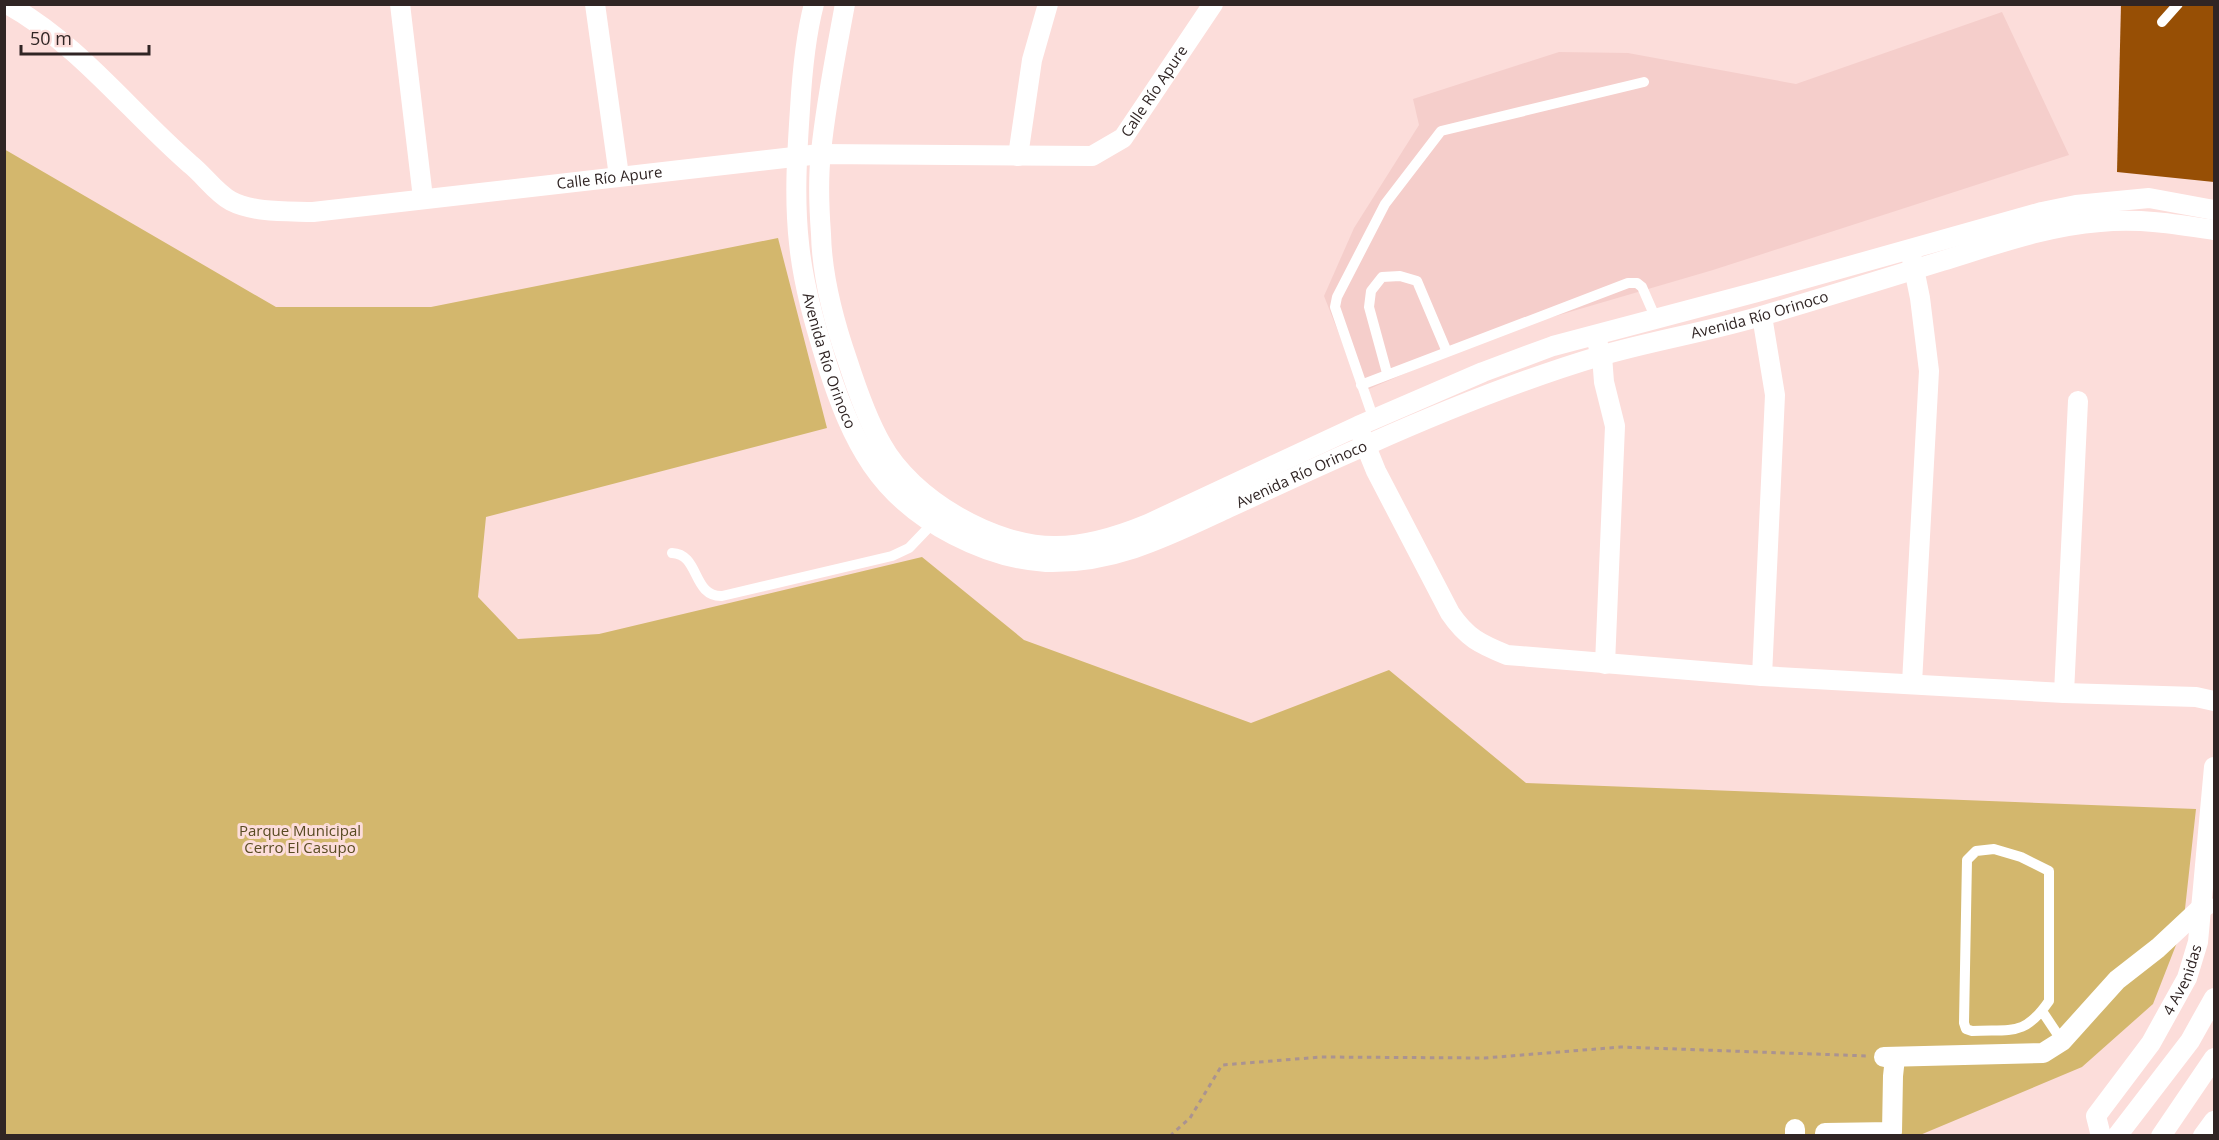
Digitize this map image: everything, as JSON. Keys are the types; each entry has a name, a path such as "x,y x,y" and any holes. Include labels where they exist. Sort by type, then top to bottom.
{"street":[{"name":"Calle Río Apure","path":"7,4 66,44 230,201 245,206 313,212 820,154 1092,156 1123,138 1213,4"},
{"path":"400,4 423,198"},
{"path":"595,4 619,176"},
{"name":"Avenida Río Orinoco","path":"814,4 802,71 797,156 797,220 799,248 807,289 841,406 873,469 910,509 932,524 987,552 1021,559 1044,562 1087,560 1122,544 1148,525 1366,423 1483,372 1553,346 2002,223 2076,205 2149,198 2214,210"},
{"name":"Avenida Río Orinoco","path":"845,4 820,154 821,236 838,333 859,395 883,447 907,478 930,499 977,526 1010,538 1053,546 1148,545 1366,445 1487,393 1602,356 1762,316 2006,241 2060,227 2138,221 2173,223 2214,230"},
{"path":"1018,156 1032,60 1048,4"},
{"path":"1910,250 1916,269 1929,371 1912,683"},
{"path":"1762,316 1774,395 1762,676"},
{"path":"1595,334 1602,356 1604,382 1615,426 1605,664"},
{"path":"2064,693 2078,401"},
{"path":"1366,423 1366,445 1376,471 1450,614 1462,630 1481,644 1507,655 1762,676 2064,693 2196,697 2214,701"},
{"path":"859,444 878,435"},
{"name":"4 Avenidas","path":"2101,1136 2096,1116 2151,1043 2187,978 2209,905 2214,767"},
{"path":"1825,1133 1892,1132 1893,1076 1889,1057 2043,1053 2062,1041 2117,980 2209,905"},
{"path":"2117,1136 2190,1041 2214,998"},
{"path":"2161,1136 2214,1058"},
{"path":"2203,1136 2214,1121"}],"lane":[{"path":"2162,22 2178,4"},
{"path":"1366,423 1361,385 1336,313 1337,297 1385,204 1441,131 1644,82"},
{"path":"1387,373 1369,307 1371,291 1382,277 1401,276 1417,281 1447,352"},
{"path":"1361,385 1387,373 1628,284 1642,286 1656,319"},
{"path":"672,553 687,558 701,585 708,593 722,596 892,556 909,548 932,524"},
{"path":"1994,849 2021,857 2049,871 2049,1001 2042,1011 2031,1023 2020,1029 1972,1031 1966,1029 1964,1023 1967,860 1976,851 1994,849"},
{"path":"2042,1011 2062,1041"}],"path":[{"path":"1170,1136 1190,1118 1222,1065 1321,1057 1485,1058 1621,1047 1889,1057"}],"shaded area":[{"path":"2002,12 2069,155 1713,270 1532,323 1448,355 1362,392 1324,296 1354,228 1419,125 1413,99 1559,52 1628,53 1796,84"}],"green space":[{"name":"Parque Municipal Cerro El Casupo","path":"4,149 276,307 431,307 778,238 827,428 486,517 478,597 518,639 599,634 922,557 1024,640 1251,723 1389,670 1526,783 2196,809 2183,927 2153,1004 2082,1067 1920,1135 5,1135"}],"building":[{"path":"2121,4 2214,4 2214,182 2117,172"}]}
